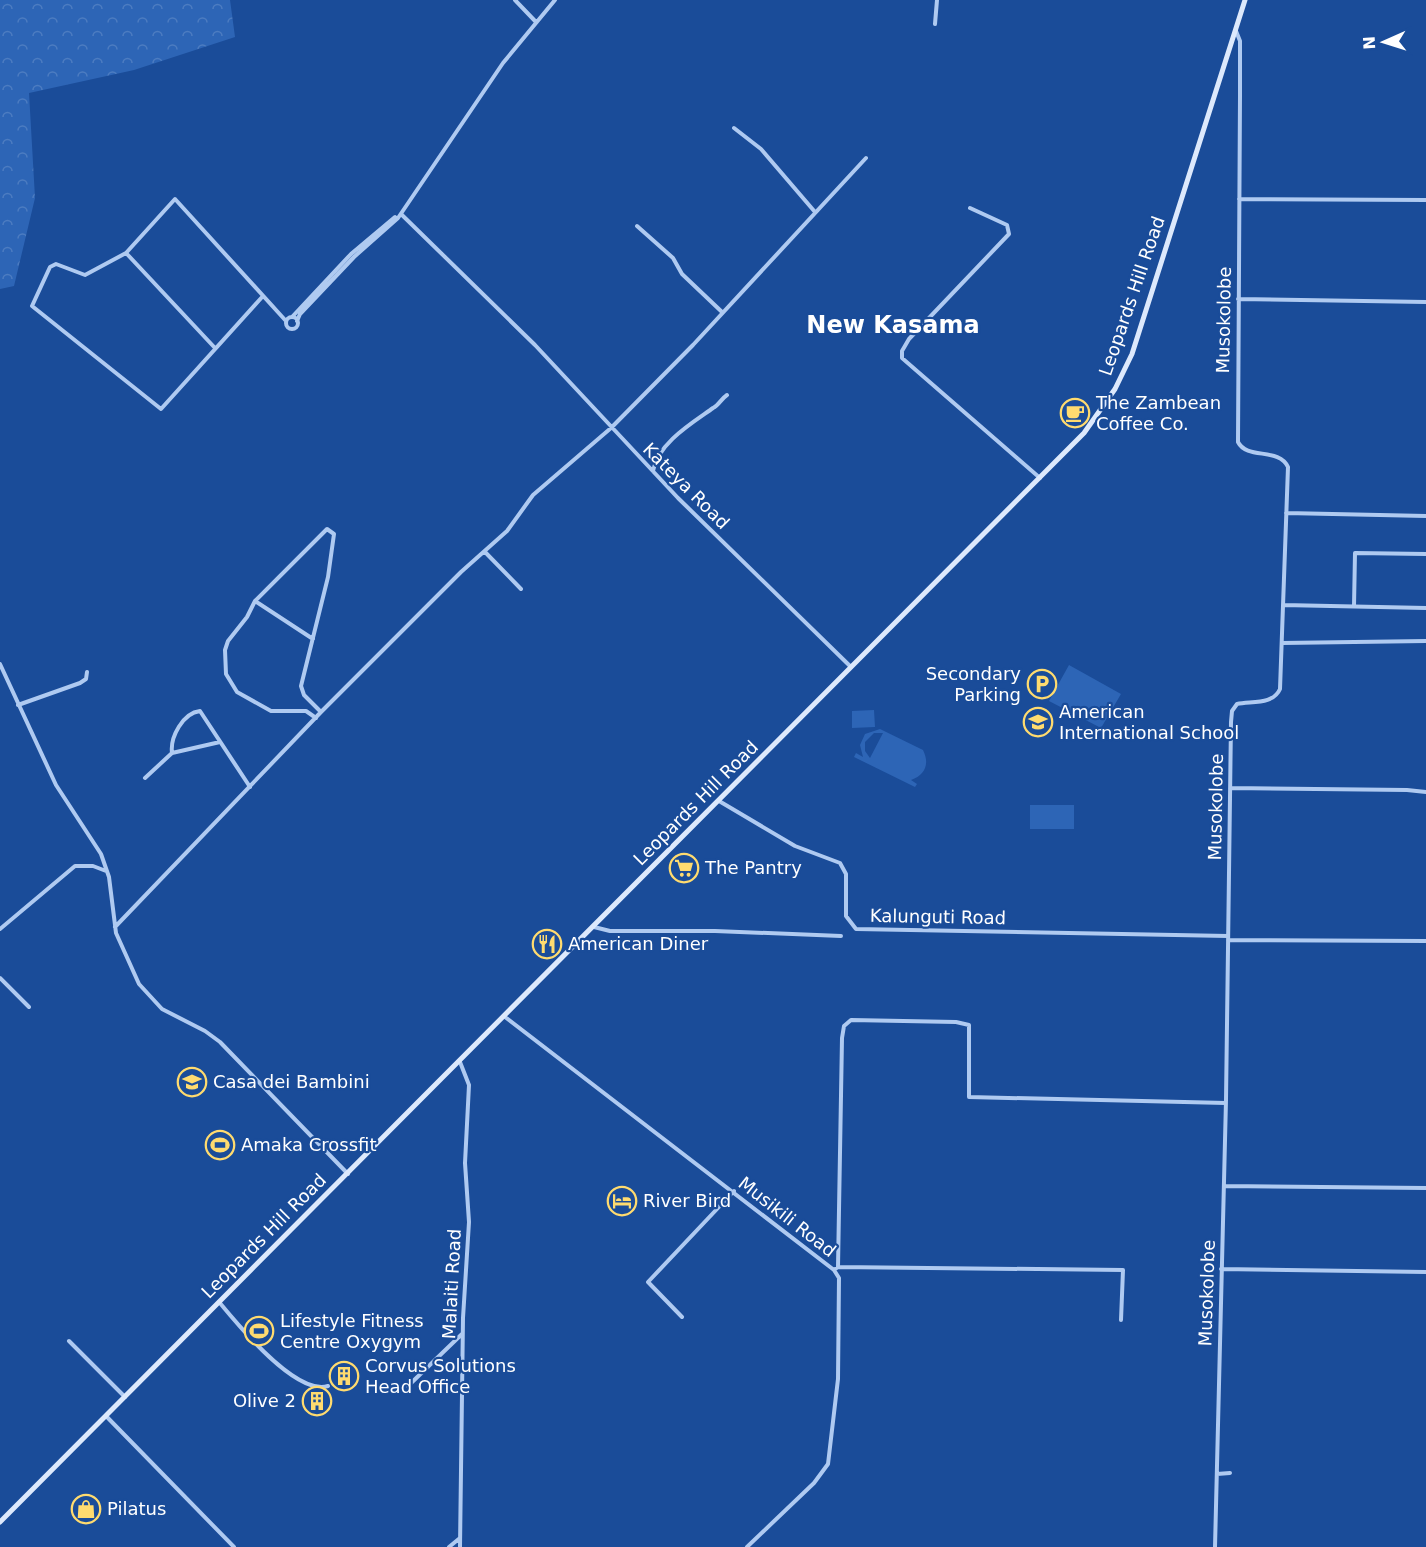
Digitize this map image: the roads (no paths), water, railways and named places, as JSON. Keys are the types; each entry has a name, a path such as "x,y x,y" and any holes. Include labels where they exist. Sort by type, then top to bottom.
{"main road":[{"name":"Leopards Hill Road","path":"0,1522 1040,478 1100,412 1128,363 1245,0"}],"street":[{"path":"515,0 536,22"},
{"path":"263,296 161,409 32,306 50,267 56,264 86,275 126,253 175,199 286,321 287,326 293,328 300,314 354,257 399,216 452,135 555,0"},
{"path":"935,24 937,0"},
{"name":"Musokolobe","path":"1215,1547 1226,1103 1232,711 1237,704 1265,701 1278,694 1288,467 1286,462 1266,453 1246,450 1238,442 1240,46 1236,31"},
{"path":"734,128 761,149 815,212"},
{"path":"115,927 315,718 461,572 512,525 533,495 611,428 867,158"},
{"path":"1239,199 1426,200"},
{"path":"970,208 1007,225 1009,234 909,339 902,351 902,358 1040,478"},
{"path":"286,321 351,254 399,216"},
{"name":"Kateya Road","path":"399,216 508,318 652,472 851,668"},
{"path":"637,226 673,258 682,274 722,312"},
{"path":"126,253 215,348"},
{"path":"1238,299 1426,302"},
{"path":"292,317 297,321"},
{"path":"652,472 656,459 673,440 694,419 713,409 727,395"},
{"path":"1286,513 1426,516"},
{"path":"315,718 306,711 268,709 237,692 229,681 225,661 226,646 245,621 255,601 327,529 334,534 328,577 301,686 304,695 321,712"},
{"path":"485,552 521,590"},
{"path":"1354,606 1354,553 1426,554"},
{"path":"255,601 313,639"},
{"path":"1282,605 1426,608"},
{"path":"1282,643 1426,642"},
{"path":"0,664 56,785 101,854 107,871 115,927 134,975 149,998 169,1014 205,1031 220,1042 348,1174"},
{"path":"18,705 80,683 86,679 87,672"},
{"path":"172,753 172,740 178,727 198,711 202,712 250,787"},
{"path":"145,778 172,753 221,742"},
{"path":"1230,788 1397,789 1426,792"},
{"name":"Kalunguti Road","path":"719,801 786,842 840,864 846,874 846,916 856,929 1228,938"},
{"path":"0,929 75,866 93,866 107,871"},
{"path":"594,927 610,931 715,931 841,936"},
{"path":"1228,938 1426,941"},
{"path":"0,978 29,1007"},
{"name":"Musikili Road","path":"505,1017 836,1269 840,1278 840,1345 828,1464 814,1483 747,1547"},
{"path":"1121,1320 1123,1270 836,1269 844,1026 852,1020 956,1022 969,1025 969,1097 1226,1103"},
{"name":"Malaiti Road","path":"460,1062 470,1085 465,1164 469,1235 462,1334 460,1547"},
{"path":"1224,1186 1426,1188"},
{"path":"682,1317 648,1282 734,1191"},
{"path":"1221,1269 1426,1272"},
{"path":"219,1302 278,1364 311,1386 328,1386"},
{"path":"408,1386 462,1334"},
{"path":"69,1341 126,1398"},
{"path":"106,1416 234,1547"},
{"path":"1217,1474 1230,1473"},
{"path":"449,1547 460,1537"}],"place":[{"name":"The Zambean Coffee Co.","path":"1075,413"},
{"name":"Secondary Parking","path":"1042,684"},
{"name":"American International School","path":"1038,722"},
{"name":"The Pantry","path":"684,868"},
{"name":"American Diner","path":"547,944"},
{"name":"Casa dei Bambini","path":"192,1082"},
{"name":"Amaka Crossfit","path":"220,1145"},
{"name":"River Bird","path":"622,1201"},
{"name":"Lifestyle Fitness Centre Oxygym","path":"259,1331"},
{"name":"Corvus Solutions Head Office","path":"344,1376"},
{"name":"Olive 2","path":"317,1401"},
{"name":"Pilatus","path":"86,1509"}],"district":[{"name":"New Kasama","path":"893,325"}]}
